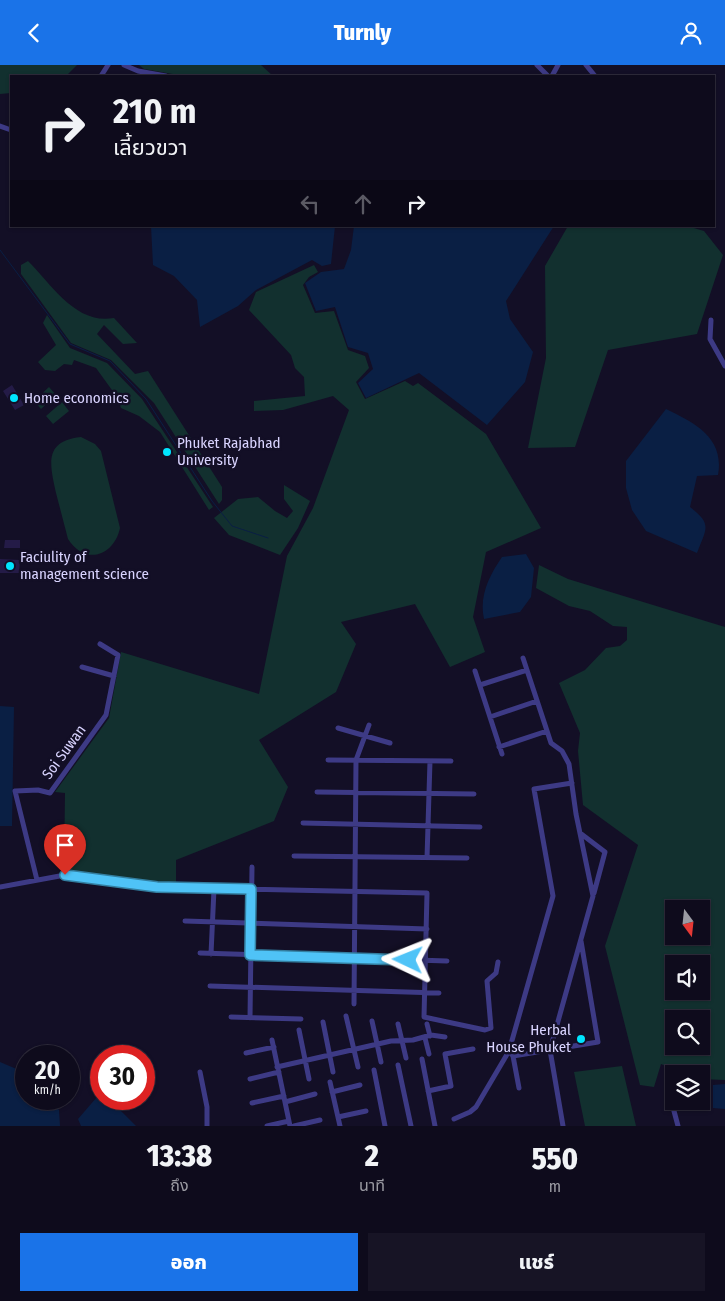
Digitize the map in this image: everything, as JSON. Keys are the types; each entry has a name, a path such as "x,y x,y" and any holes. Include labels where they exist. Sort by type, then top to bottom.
{"street":[{"path":"124,65 138,71 160,75"},
{"path":"537,65 547,75"},
{"path":"586,65 594,75"},
{"path":"711,320 710,339 725,367"},
{"name":"Soi Suwan","path":"37,880 15,791 38,790 50,793 106,715 118,653 100,644"},
{"path":"523,659 551,743 562,751 569,764 580,833 593,895"},
{"path":"82,667 114,677"},
{"path":"480,685 527,670"},
{"path":"475,671 502,754"},
{"path":"490,717 537,701"},
{"path":"354,1004 356,760 369,725"},
{"path":"338,728 390,743"},
{"path":"499,747 547,731"},
{"path":"328,760 451,761"},
{"path":"427,858 430,761"},
{"path":"454,1119 470,1112 476,1107 509,1051 553,896 534,789 572,783"},
{"path":"317,792 474,794"},
{"path":"303,823 480,827"},
{"path":"563,1126 550,1050 605,852 580,833"},
{"path":"294,856 467,858"},
{"path":"250,1018 252,867"},
{"path":"0,887 65,875 157,887 427,893 424,1017 486,1030 491,1028 486,981 496,973 498,962"},
{"path":"211,954 214,889"},
{"path":"185,921 427,929"},
{"path":"514,1056 598,1042 581,940"},
{"path":"200,953 447,961"},
{"path":"210,986 439,993"},
{"path":"346,1016 358,1067"},
{"path":"231,1017 301,1019"},
{"path":"372,1021 382,1062"},
{"path":"323,1022 333,1072"},
{"path":"398,1024 406,1058"},
{"path":"427,1024 429,1054"},
{"path":"298,1030 309,1079"},
{"path":"250,1079 304,1059 402,1040 444,1037"},
{"path":"246,1053 273,1044 291,1124"},
{"path":"428,1091 451,1086 445,1054 473,1049"},
{"path":"509,1051 514,1056 519,1088"},
{"path":"422,1059 435,1126"},
{"path":"398,1065 411,1126"},
{"path":"374,1070 385,1126"},
{"path":"200,1072 207,1107 207,1126"},
{"path":"330,1082 340,1126"},
{"path":"332,1092 360,1085"},
{"path":"252,1103 315,1094"},
{"path":"338,1117 366,1111"},
{"path":"674,1111 678,1126"},
{"path":"267,1126 320,1120"}],"green space":[{"path":"0,65 77,65 67,75 10,75 10,93 0,94"},
{"path":"139,65 261,65 272,75 178,75 144,69"},
{"path":"567,227 690,227 704,231 723,255 697,334 608,350 575,447 528,448 546,358 545,266"},
{"path":"28,261 76,309 100,319 114,318 137,343 123,344 104,325 97,334 135,374 148,371 222,487 222,500 219,504 154,403 111,360 71,343 21,274 21,265"},
{"path":"314,265 318,272 309,277 303,285 315,313 334,311 348,350 365,356 369,368 356,382 365,399 405,381 413,386 418,383 486,434 541,528 486,552 473,617 485,652 450,667 415,604 341,622 356,644 336,692 259,740 288,787 274,821 176,860 176,882 156,882 64,870 65,793 55,792 109,718 121,652 259,694 287,556 313,508 349,410 333,396 283,410 254,411 254,401 305,396 304,377 295,368 291,355 249,310 256,292"},
{"path":"47,315 70,348 107,363 142,399 213,507 209,510 160,432 139,416 121,408 117,397 96,368 74,360 72,365 64,364 55,371 45,370 38,362 56,345 43,323"},
{"path":"49,387 56,395 41,409 34,401"},
{"path":"62,402 69,411 53,424 46,416"},
{"path":"81,437 95,444 101,451 120,528 117,538 112,545 105,551 90,555 82,553 68,539 56,493 51,464 55,449 60,443"},
{"path":"284,485 310,501 298,528 280,555 229,535 214,518 238,499 258,497 287,518 293,511 284,499"},
{"path":"539,565 568,579 725,627 725,1080 710,1079 710,1065 665,1066 661,1064 654,1087 640,1085 605,946 638,845 583,805 578,751 580,733 559,683 585,670 606,648 620,646 627,640 627,627 613,626 590,611 569,606 536,588"},
{"path":"622,1066 636,1126 585,1126 574,1072"}],"water":[{"path":"151,227 335,227 331,264 322,266 312,260 256,290 238,306 200,327 197,300 174,276 153,265"},
{"path":"354,227 553,227 506,301 510,319 533,352 525,382 487,425 419,373 366,398 358,383 373,369 368,353 348,347 335,307 316,311 305,283 321,272 344,269 351,250"},
{"path":"666,409 686,419 705,433 717,450 719,462 718,475 697,476 690,507 702,518 706,527 697,553 646,531 632,510 626,488 626,461"},
{"path":"526,554 534,568 531,597 520,612 484,619 484,594 497,564 502,557"},
{"path":"0,706 14,707 12,826 0,826"},
{"path":"0,1062 15,1068 15,1110 59,1110 60,1126 0,1126"},
{"path":"725,1084 725,1109 713,1108 713,1085"},
{"path":"90,1105 90,1110 120,1110 136,1126 81,1126 78,1119"}],"building":[{"name":"Home economics","path":"12,385 24,405 15,410 3,391"},
{"name":"Faciulity of management science","path":"5,540 20,540 20,548 4,548"},
{"name":"Faciulity of management science","path":"0,559 20,560 19,573 0,573"}],"waterway":[{"path":"0,250 70,344 110,361 146,399 212,501 232,526 268,538"}],"place":[{"name":"Home economics","path":"14,398"},
{"name":"Phuket Rajabhad University","path":"167,452"},
{"name":"Faciulity of management science","path":"10,566"},
{"name":"Herbal House Phuket","path":"581,1039"}],"route":[{"path":"65,875 157,887 251,889 250,955 408,960"}]}
